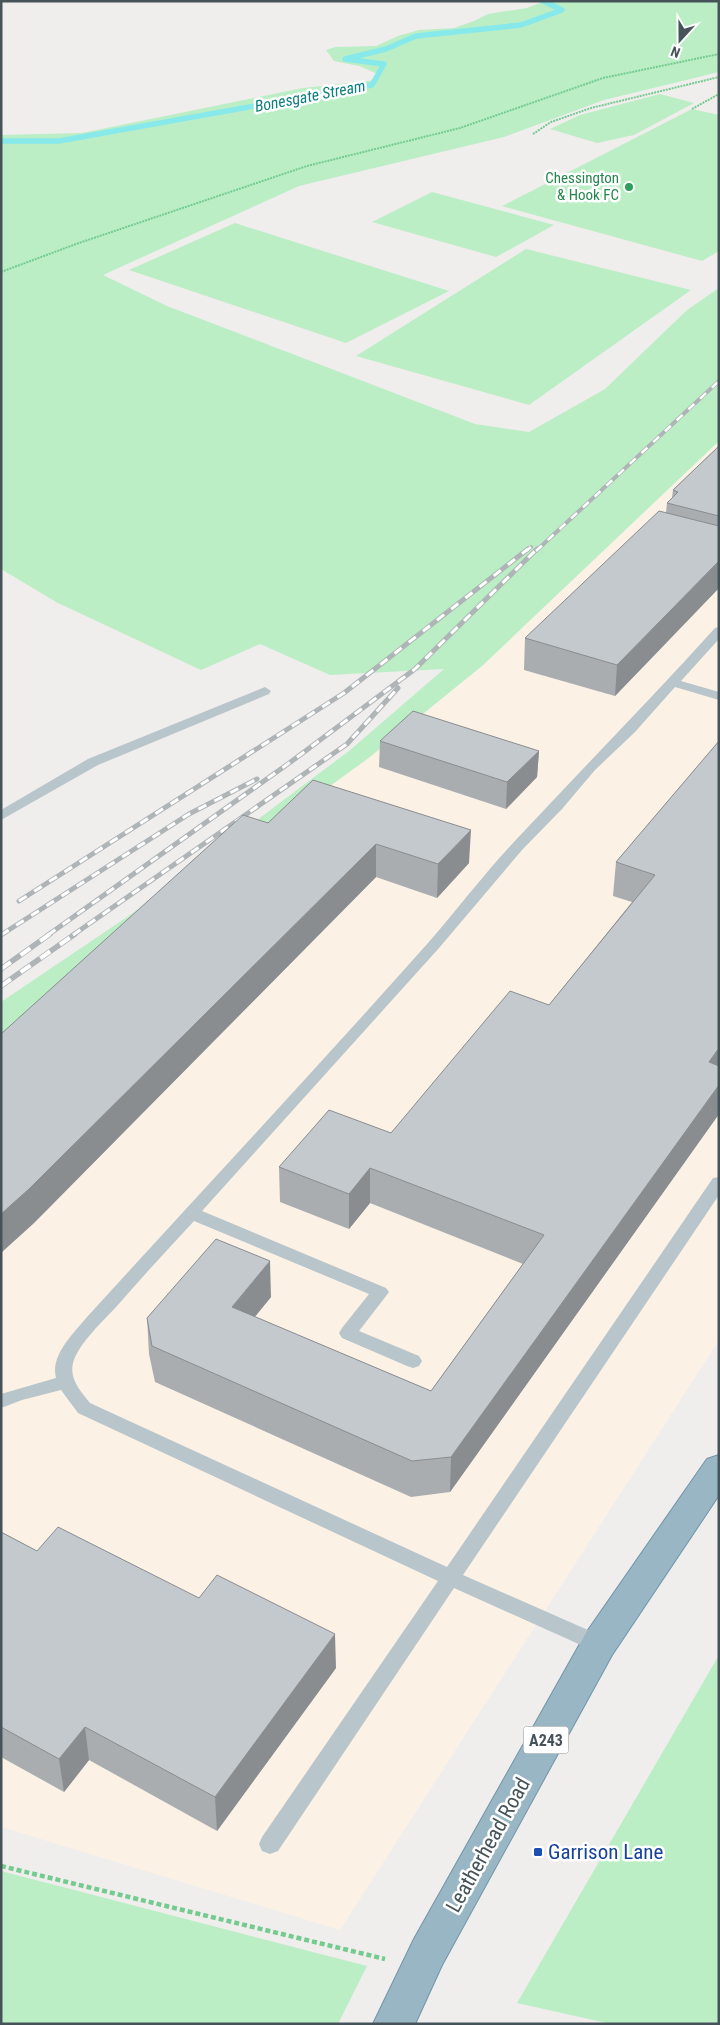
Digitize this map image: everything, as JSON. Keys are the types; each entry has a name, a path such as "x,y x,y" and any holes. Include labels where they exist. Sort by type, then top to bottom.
{"highway":[{"name":"Leatherhead Road","path":"394,2024 421,1968 600,1644 719,1468"}],"lane":[{"path":"600,1644 451,1578 84,1408 70,1392 62,1371 69,1351 93,1321 434,945 517,846 719,631"},
{"path":"672,682 719,696"},
{"path":"1,816 93,762 265,691"},
{"path":"270,1844 719,1182"},
{"path":"191,1213 380,1292 348,1333 413,1361"},
{"path":"1,1401 18,1394 66,1382"}],"path":[{"path":"1,272 76,244 306,166 460,128 603,78 719,54"},
{"path":"533,134 551,122 592,108 719,77"},
{"path":"692,109 719,94"},
{"path":"1,1866 421,1968"}],"shaded area":[{"path":"719,441 719,1340 340,1930 1,1827 1,1035 244,848 366,760 482,666"}],"green space":[{"path":"545,1 719,1 719,72 604,100 504,137 299,186 103,275 167,306 475,424 529,432 605,389 687,310 719,288 719,441 482,666 366,760 244,848 1,1035 1,1002 130,915 349,751 444,669 330,675 260,644 201,670 56,602 1,569 1,135 82,133 303,88 377,80 378,74 359,66 334,61 326,50 335,47 376,46 398,36 419,30 454,28 488,14 527,8"},
{"path":"660,94 694,103 634,135 597,143 550,129 580,115"},
{"name":"Chessington & Hook FC","path":"692,109 719,115 719,251 702,261 502,206"},
{"path":"432,192 554,225 496,257 372,222"},
{"path":"235,223 449,291 346,343 129,270"},
{"path":"526,249 691,290 529,405 356,356"},
{"path":"719,1655 719,2024 611,2024 517,2003"},
{"path":"1,1871 367,1966 338,2024 1,2024"}],"building":[{"path":"719,446 719,516 667,503 678,492 673,490"},
{"path":"659,511 719,526 719,561 617,665 525,638"},
{"path":"413,711 539,751 507,782 380,741"},
{"path":"719,741 719,1048 709,1062 719,1066 719,1085 451,1457 412,1461 152,1346 147,1318 216,1239 270,1261 232,1307 431,1391 544,1235 370,1168 349,1194 279,1167 329,1110 391,1133 510,991 549,1005 655,875 616,862"},
{"path":"313,780 471,830 438,864 376,844 29,1189 1,1214 1,1034 243,815 268,823"},
{"path":"58,1527 199,1598 217,1575 335,1634 215,1797 85,1727 59,1759 1,1727 1,1532 37,1551"}],"waterway":[{"name":"Bonesgate Stream","path":"1,141 59,141 372,85 384,64 345,59 386,49 416,36 521,25 562,10 543,1"}],"railway":[{"path":"536,551 719,381"},
{"path":"526,551 531,547"},
{"path":"19,901 344,693 528,549"},
{"path":"48,935 292,761 415,669 537,549"},
{"path":"73,935 347,744 398,688"},
{"path":"1,935 189,814 257,779"},
{"path":"1,969 50,934"},
{"path":"1,986 75,934"}],"place":[{"name":"Chessington & Hook FC","path":"629,187"},
{"name":"Garrison Lane","path":"538,1852"}]}
